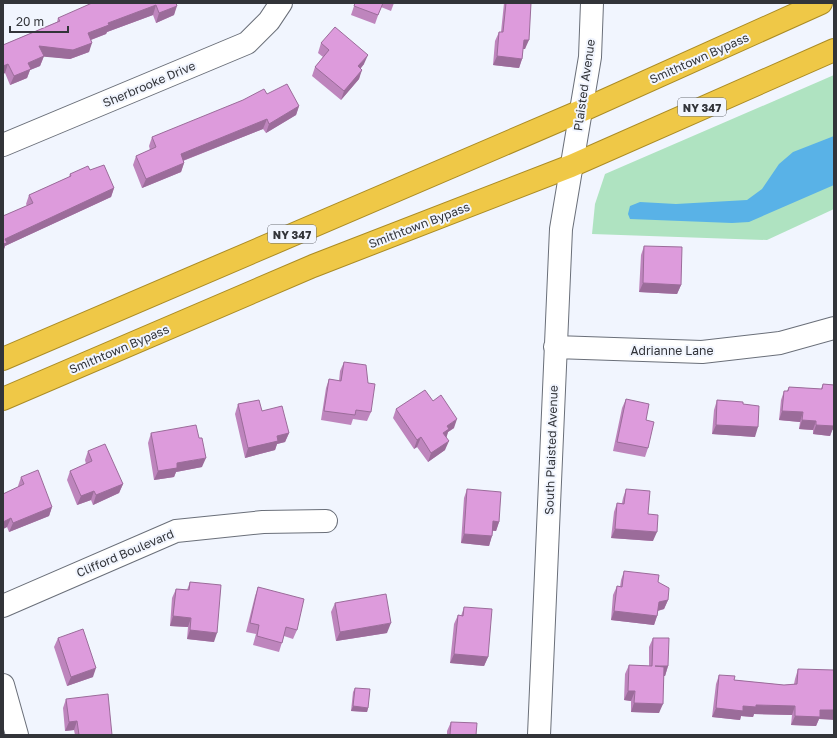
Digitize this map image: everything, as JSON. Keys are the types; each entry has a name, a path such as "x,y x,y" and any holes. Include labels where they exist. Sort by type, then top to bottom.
{"highway":[{"name":"Smithtown Bypass","path":"3,358 581,110 821,3"},
{"name":"Smithtown Bypass","path":"3,399 313,266 571,166 834,50"}],"street":[{"name":"Sherbrooke Drive","path":"3,145 247,43 269,21 281,3"},
{"name":"Plaisted Avenue","path":"571,166 590,57 592,3"},
{"name":"South Plaisted Avenue","path":"538,735 561,229 571,166"},
{"name":"Adrianne Lane","path":"555,347 702,352 780,343 834,328"},
{"name":"Clifford Boulevard","path":"3,606 176,531 263,522 326,521"},
{"path":"3,685 17,735"}],"green space":[{"path":"834,75 834,209 767,240 592,234 595,204 605,174"}],"water":[{"path":"834,136 834,185 749,222 732,223 630,219 628,214 630,206 640,202 676,204 747,200 762,189 779,164 793,152"}],"building":[{"path":"92,3 176,3 177,6 159,13 156,5 108,23 109,25 88,33 92,43 73,50 39,46 44,56 28,63 31,69 14,76 8,64 3,66 3,45 60,21 58,18"},
{"path":"355,3 383,3 378,15 354,6"},
{"path":"506,3 531,3 529,40 524,40 522,59 497,56 499,32 503,32"},
{"path":"335,27 368,55 358,66 362,70 344,91 315,67 329,50 321,43"},
{"path":"287,84 299,106 269,124 267,119 181,154 184,163 146,179 136,156 156,147 152,137 243,100 264,89 267,94"},
{"path":"104,165 114,188 5,239 7,243 3,244 3,216 33,203 29,195 71,176 70,174 88,166 90,170"},
{"path":"644,246 682,247 681,285 643,283"},
{"path":"344,362 366,365 368,383 375,384 371,412 356,410 355,415 324,411 329,379 341,381"},
{"path":"823,384 834,385 834,426 816,425 816,421 802,420 803,412 782,411 784,391 788,391 789,387 822,389"},
{"path":"425,390 433,401 441,395 457,419 447,426 449,429 443,433 449,441 431,453 421,437 417,440 396,409"},
{"path":"626,399 649,404 646,420 654,422 648,448 617,442"},
{"path":"259,400 262,411 282,406 289,433 277,436 278,441 248,448 238,404"},
{"path":"717,400 743,402 743,404 759,406 758,427 716,425"},
{"path":"196,425 199,438 202,438 206,458 177,463 177,468 158,471 151,433"},
{"path":"105,444 123,484 96,495 94,491 81,496 70,471 92,461 88,451"},
{"path":"38,470 52,507 13,523 11,518 3,522 3,494 24,484 21,477"},
{"path":"467,489 501,492 499,522 493,521 492,536 464,534"},
{"path":"626,489 650,491 648,514 658,515 657,532 615,529 617,503 624,504"},
{"path":"624,571 659,575 658,582 669,588 668,600 659,602 657,616 614,611 617,586 622,587"},
{"path":"190,582 221,585 217,633 190,630 191,618 173,616 176,589 189,590"},
{"path":"258,587 304,599 297,630 286,627 282,643 257,636 259,625 250,623"},
{"path":"386,594 391,623 340,632 335,603"},
{"path":"464,607 492,609 488,657 454,654 458,615 463,616"},
{"path":"83,629 96,668 71,677 58,638"},
{"path":"653,638 669,638 668,666 655,666 664,667 663,704 634,703 635,691 628,691 629,665 652,666"},
{"path":"798,669 834,670 834,710 820,710 820,717 795,716 795,706 743,706 743,711 716,708 719,675 735,676 734,680 784,685 797,684"},
{"path":"355,688 370,689 368,708 353,706"},
{"path":"108,694 112,735 79,735 77,721 69,722 66,699"},
{"path":"451,722 477,723 476,735 450,735"}]}
